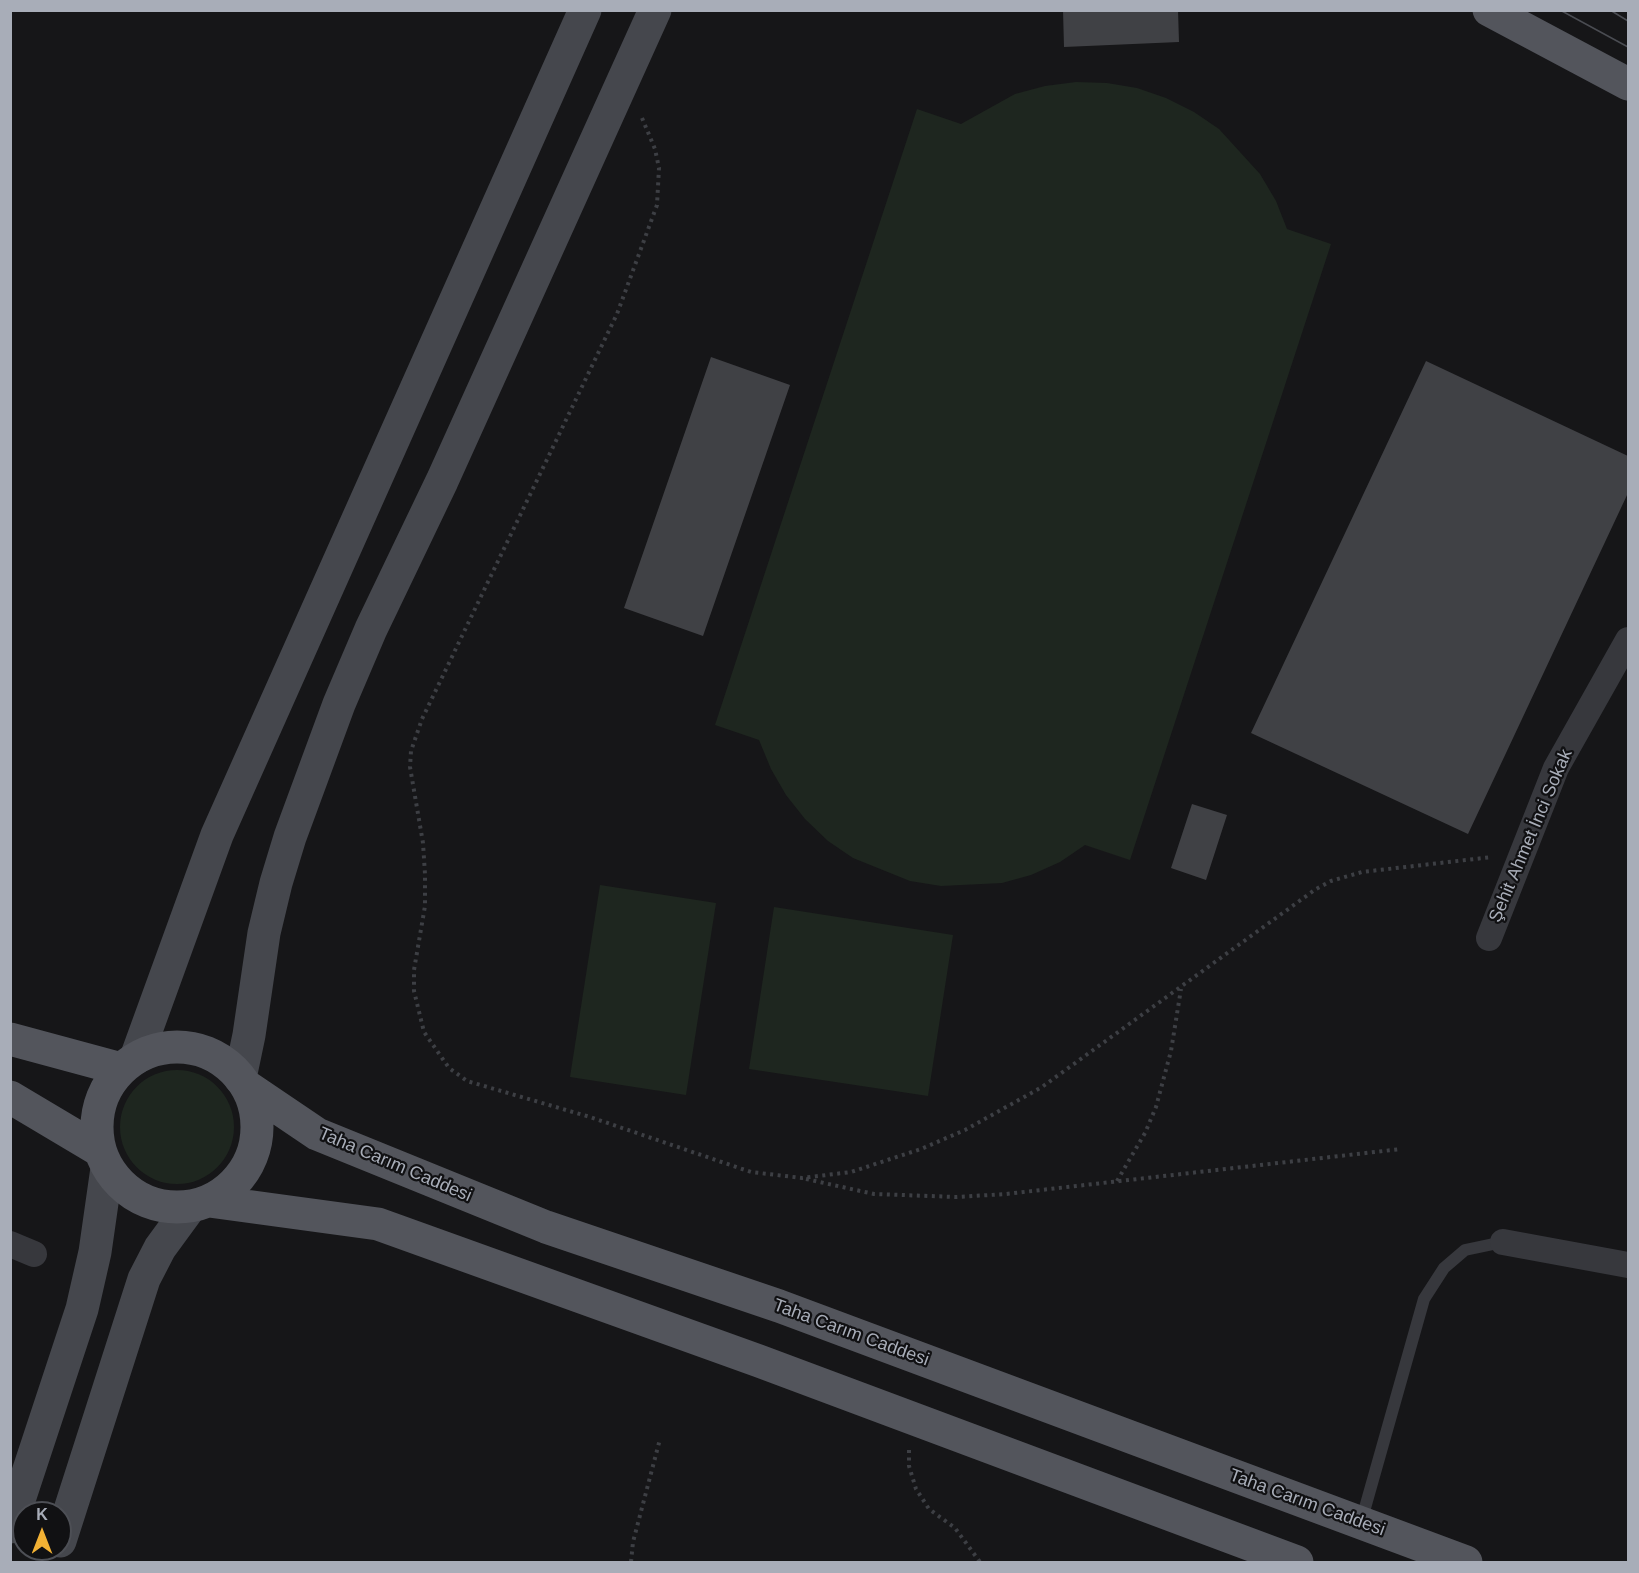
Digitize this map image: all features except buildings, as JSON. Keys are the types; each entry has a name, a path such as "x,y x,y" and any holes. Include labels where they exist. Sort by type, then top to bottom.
{"main road":[{"path":"1489,10 1629,84"},
{"path":"10,1039 128,1064"},
{"path":"200,1204 226,1191 240,1178 253,1151 257,1123 253,1101 243,1082 219,1058 201,1050 182,1046 163,1047 128,1064 103,1093 97,1112 96,1131 103,1159 119,1183 143,1200 171,1208 200,1204 378,1224 1297,1563"},
{"name":"Taha Carım Caddesi","path":"243,1082 317,1134 546,1227 779,1306 1466,1563"},
{"path":"10,1097 103,1159"}],"street":[{"path":"128,1064 218,836 585,10"},
{"path":"243,1082 264,933 276,883 290,837 339,704 371,628 442,481 655,10"},
{"name":"Şehit Ahmet İnci Sokak","path":"1489,938 1556,768 1629,640"},
{"path":"10,1527 82,1309 95,1252 103,1159"},
{"path":"72,1504 144,1279 160,1248 200,1204"},
{"path":"1503,1242 1629,1265"},
{"path":"10,1244 34,1254"}],"lane":[{"path":"1361,1524 1424,1299 1444,1268 1465,1250 1503,1242"}],"path":[{"path":"619,89 635,107 647,127 655,149 660,186 657,206 617,314 415,735 410,767 419,813 426,873 421,938 414,970 417,1012 435,1051 467,1082 590,1117 751,1172 802,1178 874,1194 957,1197 1401,1149"},
{"path":"802,1178 851,1172 921,1149 965,1130 1042,1087 1316,889 1331,881 1362,873 1522,854"},
{"path":"1117,1181 1145,1133 1155,1107 1171,1051 1181,988"},
{"path":"914,1420 908,1442 909,1466 916,1489 929,1509 955,1528 980,1563"},
{"path":"631,1563 633,1542 660,1439"}],"shaded area":[{"path":"1076,82 1107,83 1137,88 1166,98 1194,112 1219,129 1260,174 1276,201 1287,229 1331,244 1130,860 1085,845 1060,862 1031,875 1002,883 941,886 910,881 853,858 828,841 805,819 786,795 771,769 759,740 715,725 917,109 961,124 1015,94 1045,86"},
{"path":"600,885 716,903 686,1095 570,1077"},
{"path":"774,907 953,935 928,1096 749,1069"},
{"path":"177,1070 199,1074 209,1079 225,1095 230,1105 234,1127 230,1149 225,1159 209,1175 199,1180 177,1184 155,1180 145,1175 129,1159 124,1149 120,1127 124,1105 129,1095 145,1079 155,1074"}],"tram line":[{"path":"1560,10 1628,47"},
{"path":"1610,10 1628,21"}]}
